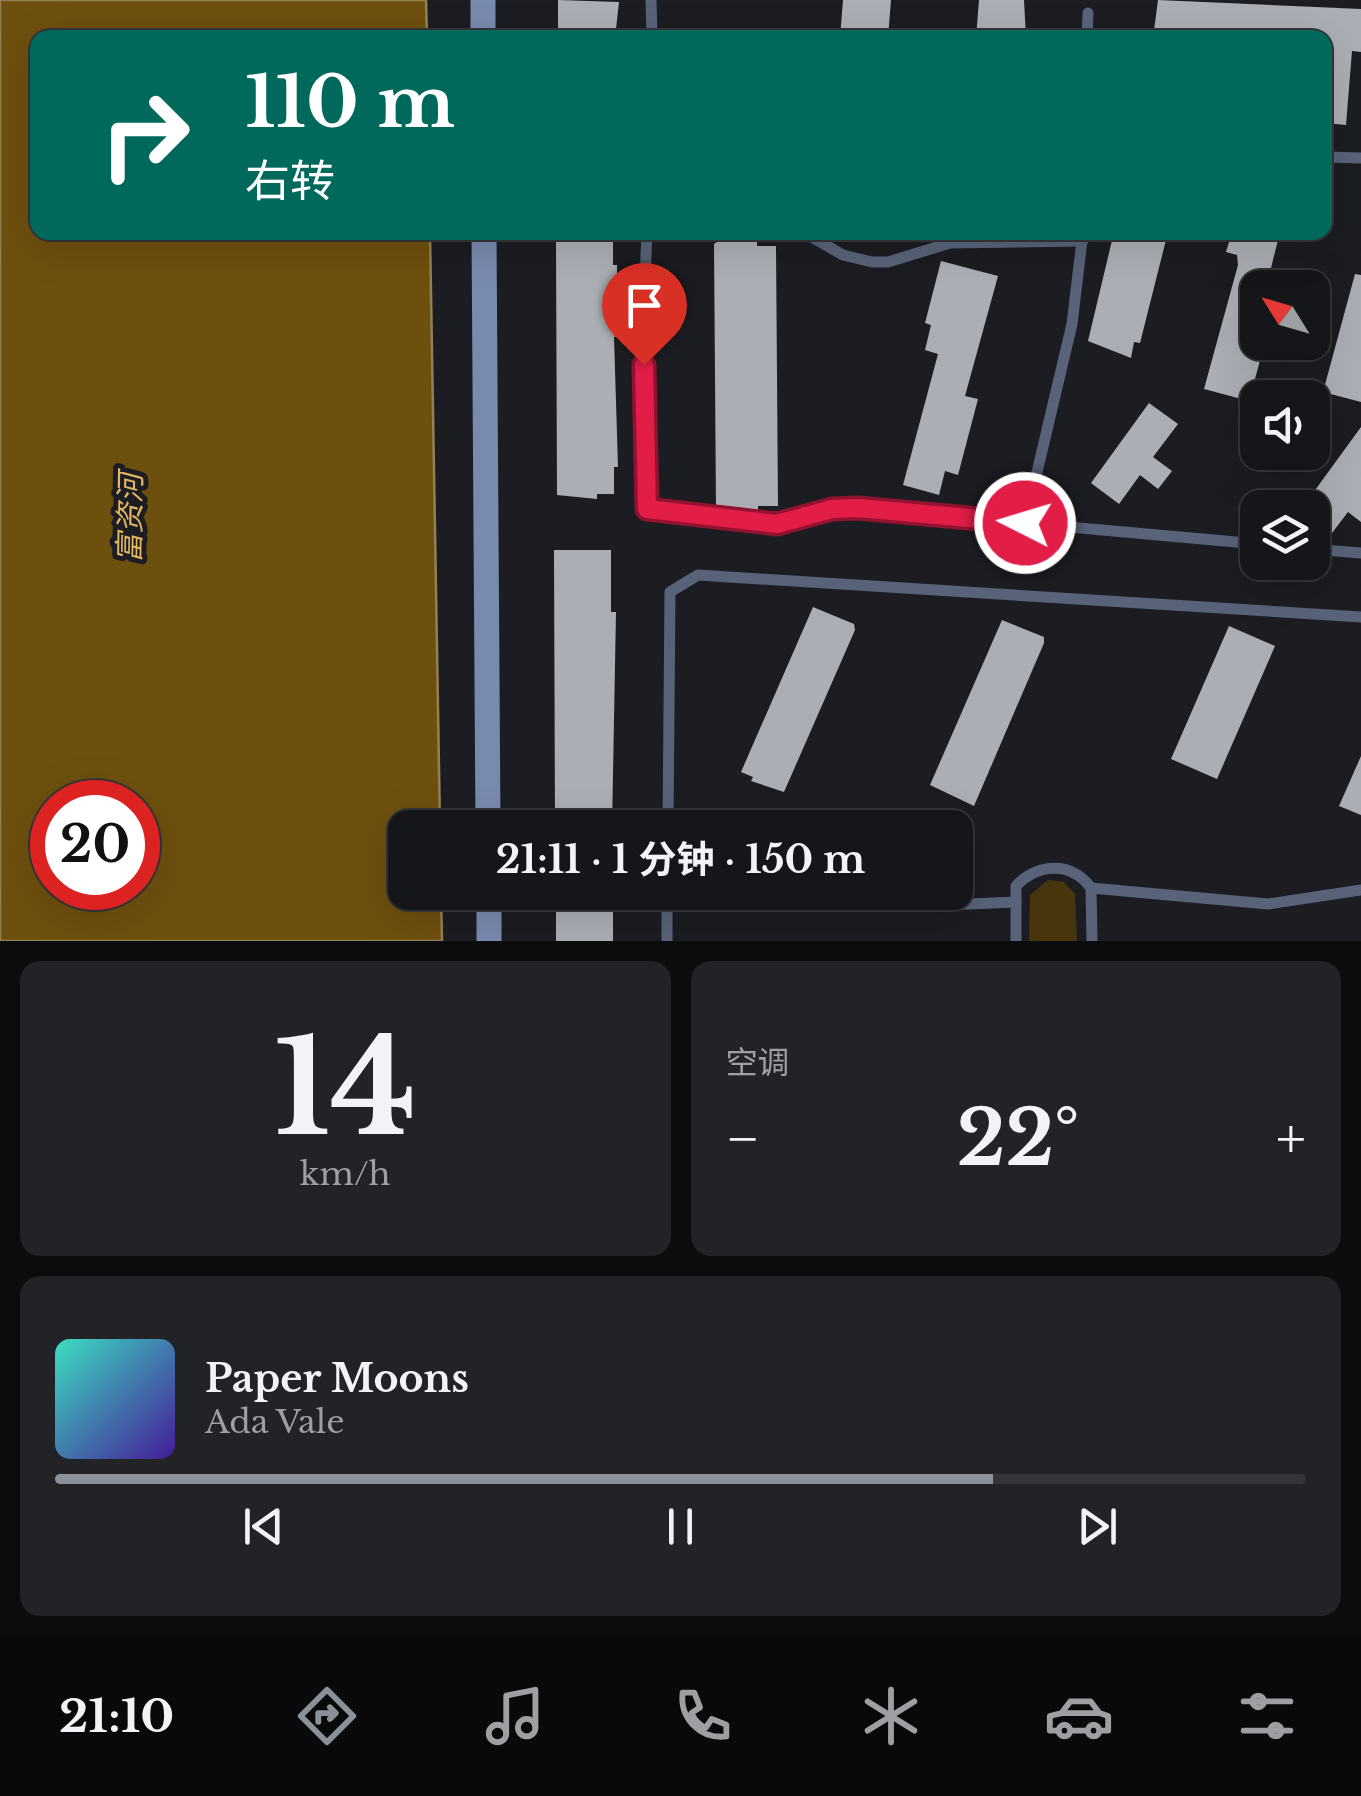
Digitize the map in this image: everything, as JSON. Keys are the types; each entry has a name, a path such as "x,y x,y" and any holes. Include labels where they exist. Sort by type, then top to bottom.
{"street":[{"path":"483,30 484,0"},
{"path":"484,240 488,810"},
{"path":"489,910 489,941"}],"lane":[{"path":"651,0 652,30"},
{"path":"1087,30 1088,12"},
{"path":"1332,157 1361,158"},
{"path":"644,240 642,329 647,509 777,524 832,509 858,508 1240,542"},
{"path":"817,240 843,255 872,262 950,244 1026,240"},
{"path":"1025,523 1072,324 1083,240"},
{"path":"1330,549 1361,552"},
{"path":"668,810 670,592 698,574 1361,617"},
{"path":"1016,941 1016,886 1045,868 1076,874 1092,888 1268,904 1361,890"},
{"path":"1092,888 1092,941"},
{"path":"973,904 1016,902"},
{"path":"667,910 667,941"}],"shaded area":[{"path":"1048,880 1064,882 1075,894 1077,941 1029,941 1030,895"}],"water":[{"name":"富资河","path":"0,0 426,0 427,30 30,30 30,240 430,240 440,810 388,810 388,910 441,910 442,941 0,941"}],"building":[{"path":"558,0 619,2 616,30 558,30"},
{"path":"843,0 891,0 889,30 841,30"},
{"path":"979,0 1024,0 1026,30 977,30"},
{"path":"1158,0 1361,9 1361,52 1352,51 1346,125 1332,124 1332,30 1154,30"},
{"path":"720,240 757,240 757,246 776,246 778,506 758,506 758,512 716,508 714,244"},
{"path":"1112,240 1166,240 1140,343 1134,342 1131,358 1088,341"},
{"path":"1230,240 1278,240 1270,270 1240,270 1240,360 1260,360 1255,380 1240,380 1240,399 1204,389 1238,265 1237,255 1226,252"},
{"path":"556,242 613,242 613,265 617,265 618,336 614,337 618,467 614,467 614,494 597,494 597,499 557,495"},
{"path":"941,261 998,276 965,396 978,399 958,475 945,471 939,495 903,485 938,354 925,350 931,325 925,323"},
{"path":"1355,274 1361,275 1361,402 1330,394 1330,380 1326,380"},
{"path":"1149,403 1178,424 1153,457 1172,471 1158,489 1140,475 1119,504 1091,483"},
{"path":"1361,427 1361,522 1348,512 1330,536 1330,490 1315,490"},
{"path":"554,550 611,550 611,612 616,612 612,810 555,810"},
{"path":"813,607 854,624 855,630 784,792 751,781 753,777 741,772"},
{"path":"1002,620 1044,637 1044,643 974,806 930,785"},
{"path":"1229,626 1275,646 1217,779 1171,759"},
{"path":"1361,756 1361,815 1339,806"},
{"path":"556,910 613,910 613,941 556,941"}],"route":[{"path":"644,365 647,509 777,524 832,509 858,508 1025,523"}]}
